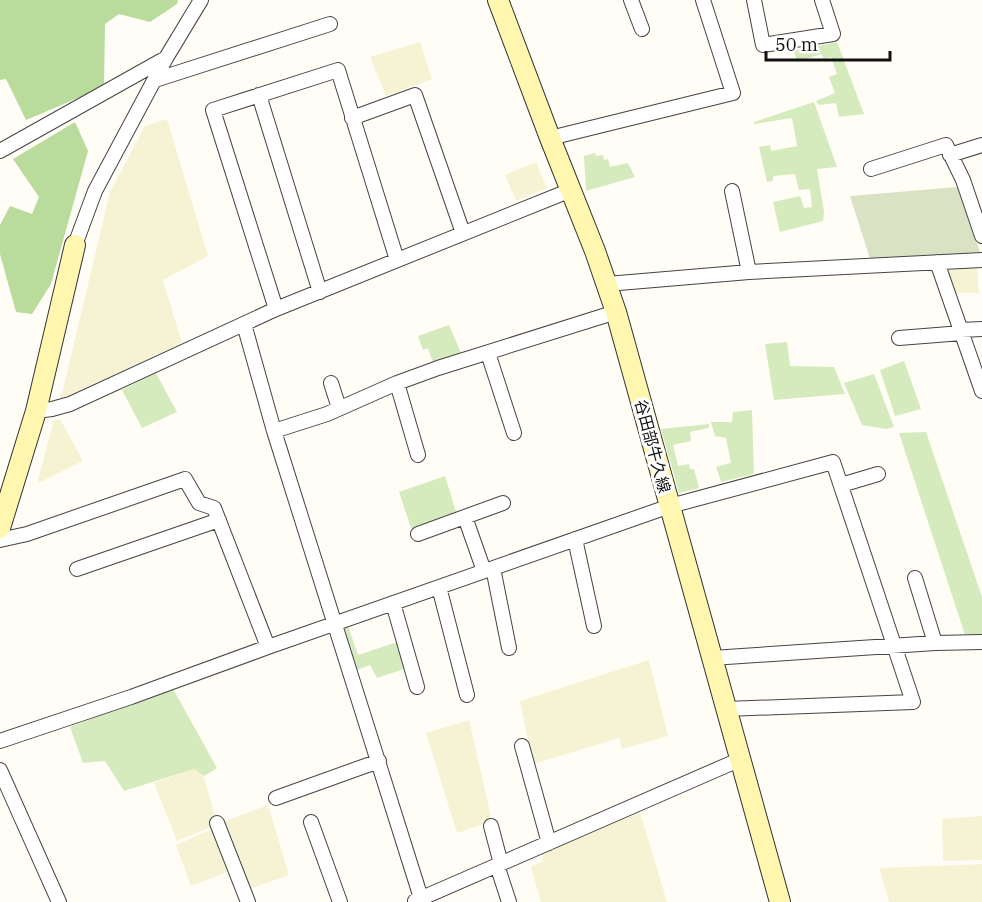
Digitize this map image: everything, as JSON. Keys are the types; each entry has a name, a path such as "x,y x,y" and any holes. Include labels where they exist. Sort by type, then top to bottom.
{"main road":[{"name":"谷田部牛久線","path":"498,0 616,312 780,902"},
{"path":"0,528 36,411 75,244"}],"street":[{"path":"75,244 95,191 166,58 201,0"},
{"path":"631,0 642,29"},
{"path":"550,138 733,93 703,0"},
{"path":"754,0 763,45 833,34 822,0"},
{"path":"156,80 330,24"},
{"path":"0,151 166,58"},
{"path":"276,309 213,110 338,70 397,260"},
{"path":"352,118 415,94 463,233"},
{"path":"259,95 320,292"},
{"path":"871,169 946,145 963,180 982,236"},
{"path":"950,155 982,145"},
{"path":"36,411 70,404 276,309 570,190"},
{"path":"732,191 749,272"},
{"path":"607,284 749,272 982,260"},
{"path":"937,262 982,391"},
{"path":"274,431 339,408 397,383 616,312"},
{"path":"244,324 274,431 379,761 417,900 741,759"},
{"path":"899,338 982,329"},
{"path":"488,353 514,434"},
{"path":"331,383 339,408"},
{"path":"397,383 418,455"},
{"path":"0,741 131,697 670,506 833,462 913,702 726,709"},
{"path":"841,485 878,474"},
{"path":"0,540 27,534 185,479 199,503 214,508 268,647"},
{"path":"418,534 503,503"},
{"path":"465,517 488,570 509,648"},
{"path":"77,569 219,520"},
{"path":"575,539 594,626"},
{"path":"915,578 934,643"},
{"path":"439,587 467,695"},
{"path":"393,603 417,687"},
{"path":"712,658 934,643 982,642"},
{"path":"522,746 549,843"},
{"path":"276,798 379,761"},
{"path":"0,770 59,902"},
{"path":"311,822 340,902"},
{"path":"218,824 248,902"},
{"path":"491,826 508,902"}],"shaded area":[{"path":"420,42 432,79 386,96 370,57"},
{"path":"167,119 208,256 163,280 182,343 68,396 60,402 110,192 145,126"},
{"path":"536,162 547,188 516,201 505,175"},
{"path":"951,268 977,268 979,293 954,293 948,273"},
{"path":"60,419 83,461 39,483 54,420"},
{"path":"649,660 668,736 622,749 619,738 533,764 520,701"},
{"path":"469,720 492,821 457,833 426,733"},
{"path":"194,769 204,777 214,812 212,818 214,826 177,841 154,783"},
{"path":"268,805 289,875 250,889 223,822"},
{"path":"640,812 667,902 541,902 531,867 543,861 541,854"},
{"path":"982,816 982,860 943,861 942,819"},
{"path":"212,829 228,872 191,886 176,845"},
{"path":"982,864 982,902 889,902 879,868"}],"green space":[{"path":"0,0 178,0 177,4 150,22 119,14 105,24 104,87 26,120 6,79 0,80"},
{"path":"837,42 864,114 839,117 836,103 819,105 816,101 835,93 829,77 837,74 831,57 824,59 821,54 797,62 794,51"},
{"path":"814,102 837,167 817,169 824,212 823,221 780,232 773,202 800,196 804,208 812,207 810,189 799,190 795,174 773,176 773,181 767,182 759,147 770,145 771,151 797,146 792,118 754,124 754,122"},
{"path":"75,122 88,151 51,284 32,314 16,312 0,254 0,225 10,206 32,214 39,197 13,159"},
{"path":"595,153 596,156 603,155 604,160 608,159 610,167 628,163 635,177 586,191 584,156"},
{"path":"957,187 981,255 871,262 850,196"},
{"path":"449,325 461,353 433,363 428,348 423,350 418,336"},
{"path":"787,342 790,366 834,367 845,394 774,400 765,344"},
{"path":"904,361 921,409 895,416 880,370"},
{"path":"156,373 177,412 142,428 122,390"},
{"path":"874,374 894,427 886,429 862,425 844,383"},
{"path":"752,410 754,474 721,482 716,467 731,463 726,438 715,436 711,422 732,422 733,412"},
{"path":"709,424 709,428 690,432 691,441 673,445 678,466 689,464 690,469 694,469 699,488 679,493 661,429"},
{"path":"926,432 982,597 982,636 965,635 899,433"},
{"path":"445,476 457,515 411,528 399,492"},
{"path":"348,626 358,655 397,642 404,669 377,678 370,665 357,670 344,633 344,627"},
{"path":"172,687 217,768 204,776 194,769 124,791 105,761 83,763 70,727"}]}
